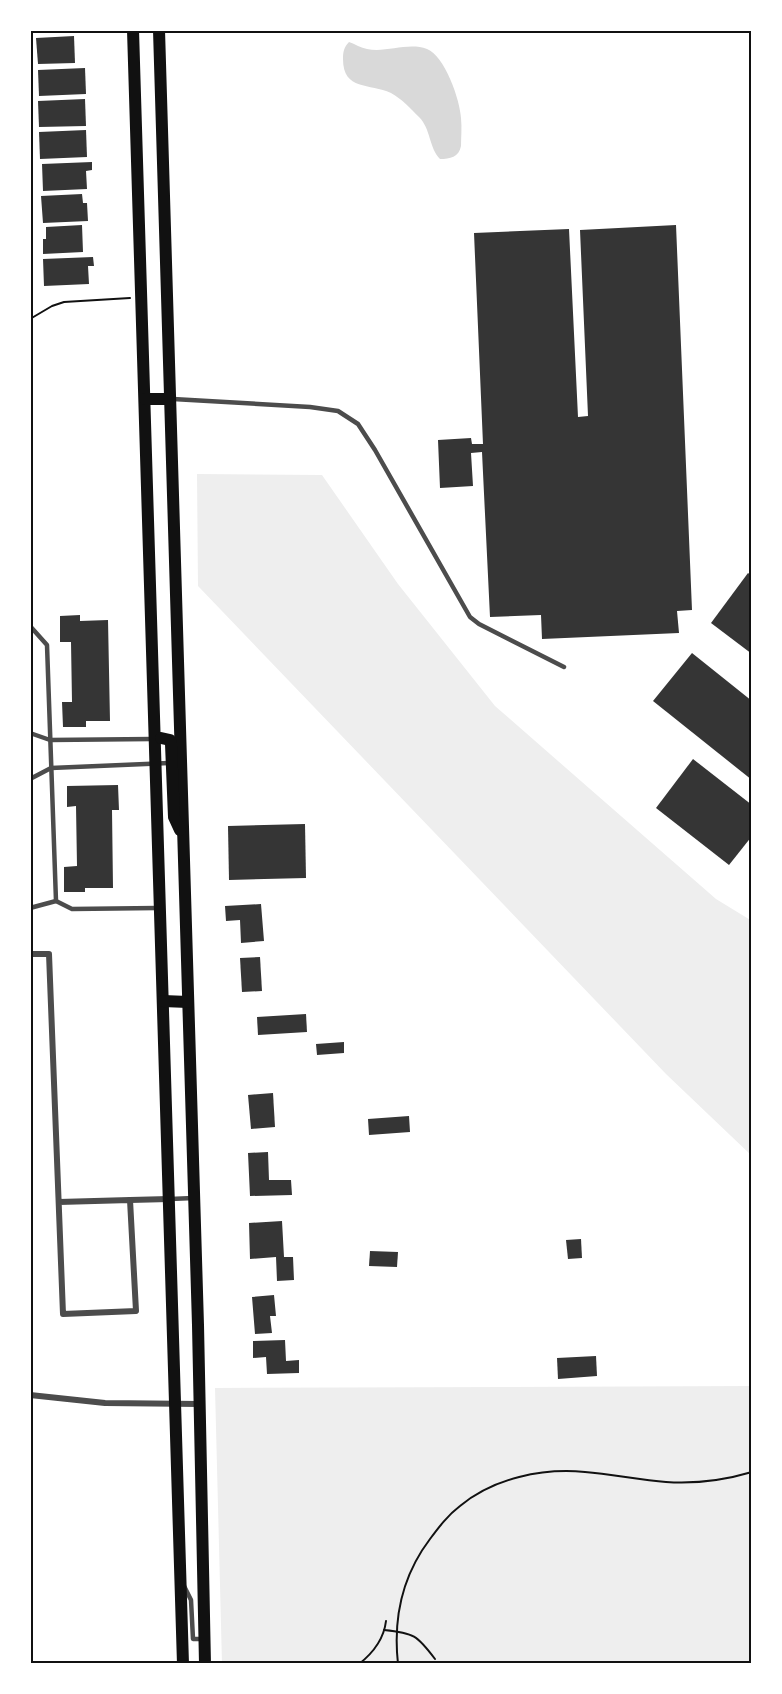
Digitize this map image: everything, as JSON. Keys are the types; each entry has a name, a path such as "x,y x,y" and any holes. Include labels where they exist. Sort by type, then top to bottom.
{"main road":[{"path":"133,30 158,738 156,764 183,1664"},
{"path":"159,30 170,399 176,763 174,817 183,837 200,1404 205,1664"},
{"path":"145,399 170,399"},
{"path":"158,738 170,740 176,763"},
{"path":"163,1001 188,1002"}],"street":[{"path":"30,954 49,954 63,1314 136,1311 130,1200"},
{"path":"58,1202 170,1199"},
{"path":"30,1395 105,1403 200,1404"}],"lane":[{"path":"170,399 310,407 338,411 358,424 470,617 479,624 564,667"},
{"path":"30,626 47,645 56,901"},
{"path":"30,733 50,741 158,738"},
{"path":"30,779 51,768 176,763"},
{"path":"30,908 56,901 72,909 160,908"},
{"path":"170,1199 194,1198"},
{"path":"180,1578 191,1600 192,1639 205,1640"}],"path":[{"path":"30,319 64,302 129,298"},
{"path":"398,1664 396,1631 404,1586 411,1568 445,1520 475,1495 525,1476 551,1472 583,1472 669,1482 715,1480 752,1472"},
{"path":"359,1664 366,1659 377,1644 386,1621"},
{"path":"384,1630 411,1634 422,1641 435,1659"}],"shaded area":[{"path":"349,42 374,50 420,47 434,53 450,79 460,110 461,146 456,155 440,159 436,155 423,122 406,104 391,93 359,84 348,76 344,69 343,56"},
{"path":"197,474 322,475 398,584 495,706 716,899 752,921 752,1156 666,1074 198,586"},
{"path":"752,1386 752,1664 222,1664 215,1388"}],"building":[{"path":"74,36 75,63 38,64 36,38"},
{"path":"85,68 86,94 39,96 38,70"},
{"path":"85,99 86,126 39,127 38,101"},
{"path":"86,130 87,157 40,159 39,132"},
{"path":"92,162 92,170 86,171 87,189 43,191 42,164"},
{"path":"82,194 83,203 87,203 88,221 43,223 41,196"},
{"path":"82,225 83,252 43,254 46,227"},
{"path":"676,225 692,610 677,611 679,633 542,639 541,615 490,617 482,452 471,453 473,486 440,488 438,440 471,438 472,444 483,444 474,233 569,229 578,417 588,416 580,230"},
{"path":"93,257 94,266 88,266 89,284 44,286 43,259"},
{"path":"748,573 752,576 752,654 711,623"},
{"path":"80,615 80,621 108,620 110,721 86,721 86,727 63,727 62,702 72,702 71,642 60,642 60,616"},
{"path":"692,653 752,701 752,780 653,701"},
{"path":"693,759 752,805 752,836 729,865 656,808"},
{"path":"118,785 119,810 112,810 113,888 85,888 85,892 64,892 64,867 77,866 76,806 67,807 67,786"},
{"path":"305,824 306,878 229,880 228,826"},
{"path":"261,904 264,941 241,943 240,920 226,921 225,906"},
{"path":"260,957 262,991 242,992 240,958"},
{"path":"306,1014 307,1032 258,1035 257,1017"},
{"path":"344,1042 344,1053 317,1055 316,1044"},
{"path":"273,1093 275,1127 251,1129 248,1095"},
{"path":"409,1116 410,1132 369,1135 368,1119"},
{"path":"268,1152 269,1180 291,1180 292,1195 250,1196 248,1153"},
{"path":"282,1221 284,1257 293,1257 294,1280 277,1281 276,1257 250,1259 249,1223"},
{"path":"581,1239 582,1258 568,1259 566,1240"},
{"path":"370,1251 398,1252 397,1267 369,1266"},
{"path":"274,1295 276,1316 270,1316 272,1333 255,1334 252,1297"},
{"path":"285,1340 286,1361 299,1360 299,1373 267,1374 266,1357 253,1358 253,1341"},
{"path":"596,1356 597,1376 558,1379 557,1358"}]}
